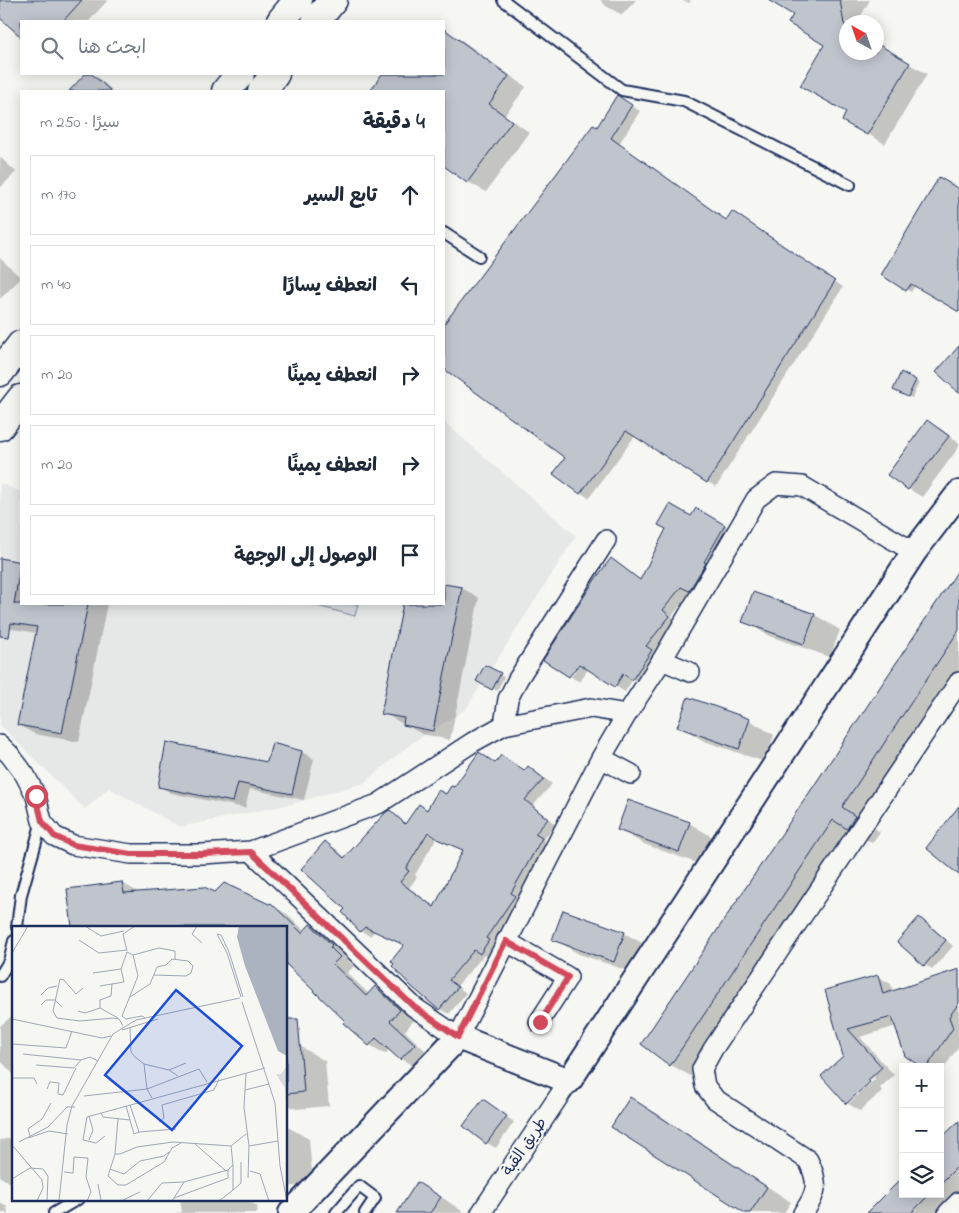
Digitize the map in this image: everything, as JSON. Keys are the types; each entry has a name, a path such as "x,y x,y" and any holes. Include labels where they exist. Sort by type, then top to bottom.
{"main road":[{"path":"282,20 298,0"},
{"path":"317,20 333,0"},
{"path":"227,90 239,75"},
{"path":"263,90 274,75"},
{"path":"0,372 20,346"},
{"path":"0,426 20,400"}],"street":[{"path":"291,1213 458,1037 601,758 662,660 756,499 776,484 802,486 914,552"},
{"path":"251,852 414,1007 458,1037 569,1081 914,552 959,493"},
{"path":"504,725 508,699 518,678 606,540"},
{"path":"662,660 690,672"},
{"path":"803,1213 812,1201 816,1187 814,1173 808,1160 715,1099 705,1086 702,1068 959,682"},
{"path":"0,745 25,774 36,796 42,821 54,836 73,845 131,854 251,852 378,804 473,742 504,725 591,708 627,714"},
{"path":"601,758 631,774"},
{"path":"506,941 568,977 540,1022"},
{"name":"طريق القبة","path":"481,1213 569,1081"},
{"path":"948,1213 959,1202"}],"lane":[{"path":"502,0 622,90 684,101 850,185"},
{"path":"445,233 479,256"},
{"path":"17,926 21,894 42,821"},
{"path":"0,976 9,961 12,949"},
{"path":"336,1213 359,1186 375,1198 364,1213"},
{"path":"54,1213 76,1200"}],"shaded area":[{"path":"445,423 576,536 465,710 412,743 364,783 291,804 180,827 109,788 85,809 0,725 0,483 20,492 20,605 445,605"},
{"path":"314,605 358,605 355,616"}],"building":[{"path":"0,0 82,0 64,20 20,20 20,36 0,18"},
{"path":"768,0 840,0 842,15 839,15 839,60 884,60 884,48 910,63 867,135 842,121 846,112 800,86 824,45 788,23 793,15"},
{"path":"445,30 509,76 489,104 512,121 467,183 445,167 445,90 371,90 381,75 445,75"},
{"path":"84,75 93,75 110,90 70,90"},
{"path":"617,95 632,105 611,138 726,220 732,211 835,281 707,483 626,431 580,494 553,474 565,458 445,370 445,323 593,125 597,127"},
{"path":"939,177 959,189 959,312 911,284 906,291 881,275"},
{"path":"959,346 959,393 936,372"},
{"path":"901,372 916,380 908,397 893,390"},
{"path":"927,420 949,436 908,490 887,475"},
{"path":"670,504 691,516 696,508 725,525 704,562 706,563 689,591 681,587 663,610 670,616 646,646 652,650 632,680 623,674 615,687 579,664 569,677 543,660 611,558 640,580 666,529 658,525"},
{"path":"0,558 20,562 14,604 88,605 62,733 17,725 37,627 11,623 9,637 0,636"},
{"path":"959,569 959,630 842,807 855,816 847,829 833,820 670,1066 641,1044"},
{"path":"445,584 462,587 433,731 403,725 404,718 381,714 403,605 445,605"},
{"path":"753,592 815,614 804,644 742,622"},
{"path":"485,665 501,673 492,690 476,681"},
{"path":"688,697 750,719 739,749 677,727"},
{"path":"166,742 267,762 272,743 302,751 292,794 238,783 233,802 158,787"},
{"path":"479,752 495,763 501,755 524,771 528,766 544,779 525,800 548,819 535,834 542,838 511,893 515,896 486,938 489,940 480,954 474,950 449,980 458,987 439,1010 412,987 392,966 394,964 391,961 404,945 365,927 360,932 342,912 345,909 301,869 325,841 344,858 386,812 390,810 405,824 419,804 427,810 438,790 446,794 451,786 454,787","holes":["428,832 439,840 463,850 434,907 400,882 409,871 406,869"]},
{"path":"628,800 690,822 679,852 617,830"},
{"path":"959,806 959,875 926,848"},
{"path":"122,882 124,893 204,887 215,892 224,883 269,904 271,903 302,933 310,924 332,945 330,947 340,957 333,964 366,996 375,986 400,1010 390,1021 415,1044 400,1060 376,1038 369,1046 343,1023 345,1021 288,966 288,926 72,926 67,889"},
{"path":"563,910 625,932 614,962 552,940"},
{"path":"919,917 946,940 924,966 897,942"},
{"path":"959,969 959,1003 949,1017 953,1028 930,1063 915,1063 905,1056 892,1017 848,1029 882,1067 868,1080 870,1082 846,1104 821,1076 843,1056 825,990 878,975 883,994"},
{"path":"288,1019 298,1019 304,1092 288,1094"},
{"path":"630,1097 767,1187 750,1213 745,1213 611,1127"},
{"path":"483,1099 507,1116 486,1144 463,1126"},
{"path":"959,1121 959,1165 944,1180 944,1153 944,1135"},
{"path":"899,1181 899,1198 926,1198 911,1213 867,1213"},
{"path":"417,1182 441,1197 430,1213 397,1213"}],"route":[{"path":"36,796 42,821 54,836 73,845 131,854 251,852 414,1007 458,1037 506,941 568,977 540,1022"}]}
